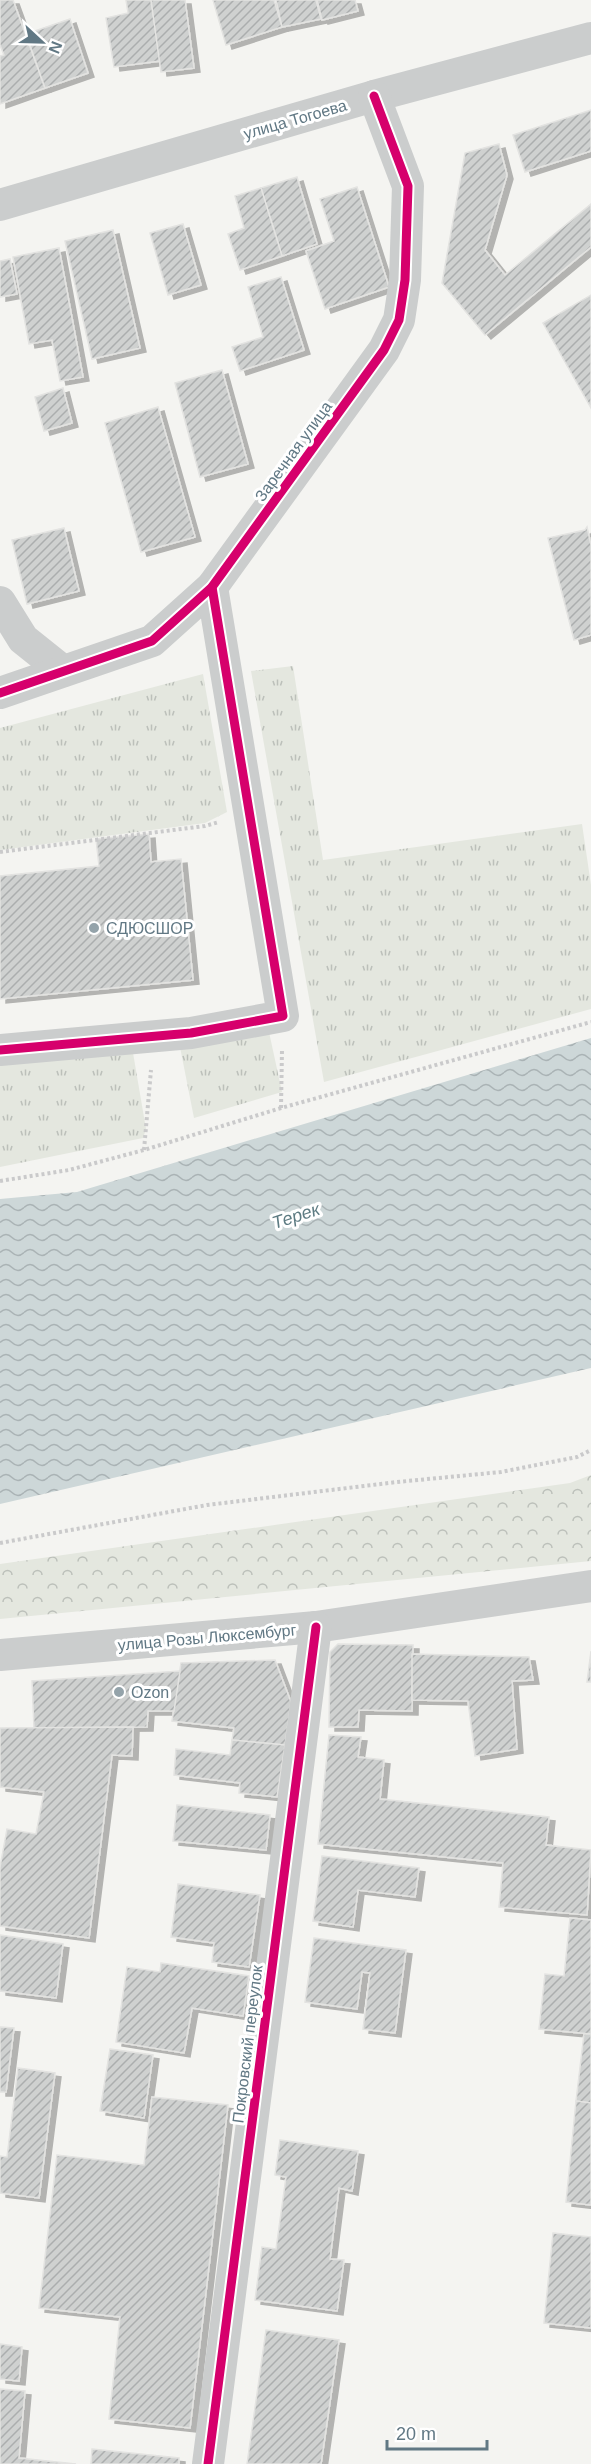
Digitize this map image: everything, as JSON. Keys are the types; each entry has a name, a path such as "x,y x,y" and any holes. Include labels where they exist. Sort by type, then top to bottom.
{"street":[{"name":"улица Тогоева","path":"0,205 374,96 591,38"},
{"name":"Заречная улица","path":"0,693 152,641 212,587 364,381 384,350 399,320 405,280 408,186 374,96"},
{"path":"0,1050 191,1033 283,1016 212,587"},
{"path":"0,602 24,639 63,671"},
{"name":"улица Розы Люксембург","path":"0,1655 316,1627 591,1586"},
{"name":"Покровский переулок","path":"208,2464 316,1627"}],"path":[{"path":"0,852 205,825 249,813"},
{"path":"280,1108 283,1016"},
{"path":"0,1181 69,1170 144,1150 280,1108 591,1022"},
{"path":"144,1150 153,1036"},
{"path":"0,1544 207,1505 501,1472 577,1457 591,1450"}],"green space":[{"path":"293,666 323,860 582,824 591,885 591,1009 324,1082 251,671"},
{"path":"203,674 227,812 205,823 0,850 0,728"},
{"path":"269,1032 282,1092 194,1118 180,1047"},
{"path":"132,1047 146,1129 143,1138 0,1167 0,1063"},
{"path":"591,1475 591,1561 0,1619 0,1564 570,1483"}],"water":[{"name":"Терек","path":"591,1038 591,1368 0,1504 0,1199 77,1192"}],"building":[{"path":"0,0 13,0 45,88 0,104 0,56 4,55 0,45"},
{"path":"126,0 151,0 160,61 114,67 106,18 128,13"},
{"path":"151,0 185,0 194,68 161,72"},
{"path":"213,0 274,0 282,27 226,45"},
{"path":"276,0 316,0 321,19 282,27"},
{"path":"317,0 355,0 358,11 322,20"},
{"path":"70,19 88,73 45,88 26,34"},
{"path":"591,110 591,151 525,172 513,135"},
{"path":"499,144 507,175 485,250 505,275 591,204 591,247 485,335 442,283 465,153"},
{"path":"297,177 317,244 282,256 261,188"},
{"path":"357,187 389,287 325,309 306,251 334,241 320,199"},
{"path":"261,188 282,256 240,270 228,234 244,228 235,196"},
{"path":"183,224 201,285 168,295 150,233"},
{"path":"113,230 140,348 92,359 65,241"},
{"path":"59,248 83,377 60,381 52,340 29,344 13,257"},
{"path":"10,259 17,294 0,297 0,261"},
{"path":"281,277 304,350 240,371 232,347 263,337 248,287"},
{"path":"591,295 591,408 543,323"},
{"path":"222,370 248,464 200,477 175,383"},
{"path":"63,388 72,423 44,431 35,397"},
{"path":"158,407 195,537 141,552 105,423"},
{"path":"587,527 591,545 591,635 574,640 548,538 585,530"},
{"path":"64,528 79,591 27,604 12,540"},
{"name":"СДЮСШОР","path":"149,834 151,862 181,859 193,980 0,999 0,876 99,866 96,839"},
{"path":"338,1644 413,1645 412,1711 359,1710 358,1727 329,1727 330,1652"},
{"path":"591,1651 591,1682 587,1682"},
{"path":"412,1654 529,1657 533,1680 512,1681 517,1749 475,1756 468,1701 412,1700"},
{"path":"275,1660 291,1702 285,1745 232,1740 234,1728 172,1721 181,1663"},
{"path":"180,1671 174,1711 148,1711 147,1727 34,1728 32,1681"},
{"path":"133,1727 132,1756 112,1755 89,1938 0,1926 0,1867 7,1829 36,1834 44,1792 0,1787 0,1728"},
{"path":"329,1735 361,1737 358,1757 384,1760 380,1799 549,1817 546,1845 591,1850 587,1915 499,1907 503,1863 318,1844"},
{"path":"232,1740 285,1745 277,1797 239,1793 240,1783 174,1775 176,1749 230,1755"},
{"path":"177,1805 270,1815 266,1850 173,1841"},
{"path":"322,1856 419,1868 415,1897 358,1890 353,1927 313,1921"},
{"path":"178,1884 260,1895 249,1967 212,1962 214,1943 171,1937"},
{"path":"570,1918 591,1920 591,2034 539,2029 545,1974 564,1976"},
{"path":"0,1935 63,1944 56,1998 0,1991"},
{"path":"314,1938 406,1950 395,2033 363,2029 370,1973 362,1972 357,2009 305,2002"},
{"path":"161,1963 249,1976 243,2016 192,2008 184,2053 116,2042 127,1967 160,1972"},
{"path":"0,2027 14,2028 6,2092 0,2092"},
{"path":"584,2034 591,2034 591,2103 576,2101"},
{"path":"110,2049 153,2055 144,2118 100,2111"},
{"path":"18,2068 55,2073 39,2198 0,2193 0,2156 7,2157"},
{"path":"152,2097 228,2105 190,2428 109,2419 120,2317 39,2308 57,2155 144,2165"},
{"path":"576,2101 591,2103 591,2205 566,2202"},
{"path":"280,2140 358,2151 352,2191 339,2188 330,2259 344,2260 337,2311 255,2300 262,2247 276,2249 286,2177 275,2175"},
{"path":"553,2233 591,2237 591,2328 544,2323"},
{"path":"266,2330 339,2340 321,2464 247,2464"},
{"path":"0,2344 22,2347 19,2381 0,2379"},
{"path":"0,2389 25,2391 19,2458 76,2464 0,2464"},
{"path":"92,2449 179,2458 179,2464 91,2464"}],"cycle path":[{"path":"0,693 152,641 212,587 384,350 399,320 405,280 408,186 374,96"},
{"path":"0,1050 191,1033 283,1016 212,587"},
{"path":"208,2464 316,1627"}],"place":[{"name":"СДЮСШОР","path":"94,928"},
{"name":"Ozon","path":"119,1692"}]}
